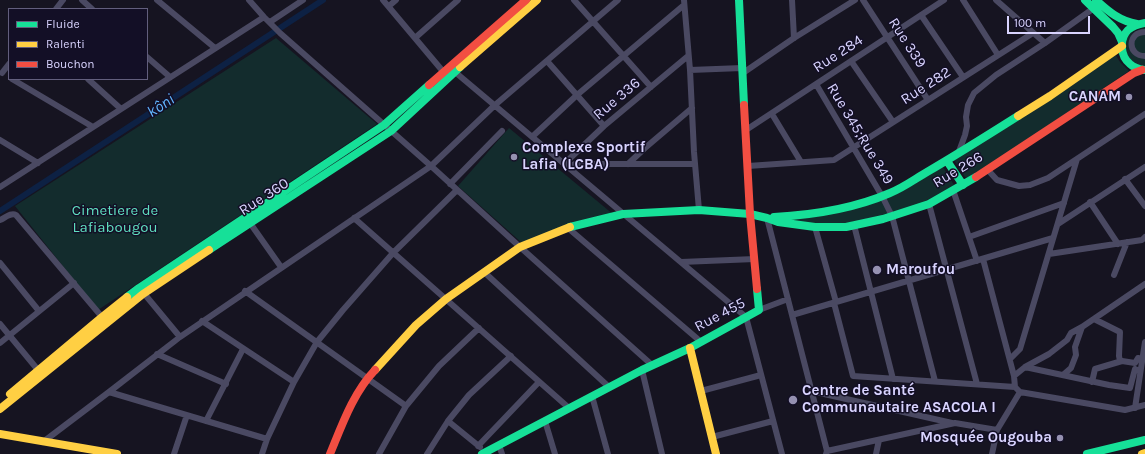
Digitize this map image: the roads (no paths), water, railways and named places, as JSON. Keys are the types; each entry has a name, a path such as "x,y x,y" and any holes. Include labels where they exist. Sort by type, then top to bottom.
{"main road":[{"name":"Rue 360","path":"0,409 141,291 250,223 391,131 445,75 526,0"},
{"name":"Rue 360","path":"0,402 102,317 384,125 445,75 455,72 537,0"},
{"name":"Rue 455","path":"484,453 642,370 690,348 700,341 759,310 750,214 739,0"},
{"path":"1085,0 1095,4 1127,23 1141,24"},
{"path":"1095,4 1118,33 1122,44 1121,51 1125,60 1133,67 1143,70"},
{"name":"Rue 266","path":"767,218 829,212 891,193 947,161 1050,96 1122,44 1123,36 1127,31 1141,24"},
{"name":"Rue 266","path":"330,454 347,414 367,378 416,325 446,299 520,247 568,228 624,214 699,210 750,214 778,222 815,227 846,227 892,216 929,204 963,185 1134,73 1143,70"},
{"path":"947,161 963,185"},
{"path":"690,348 716,454"},
{"path":"0,434 118,454"},
{"path":"1088,454 1145,440"}],"street":[{"path":"57,8 63,0"},
{"path":"82,0 91,8"},
{"path":"157,0 215,48"},
{"path":"270,22 302,0"},
{"path":"383,0 445,75"},
{"path":"389,6 396,0"},
{"path":"415,38 458,0"},
{"path":"574,0 651,87"},
{"path":"43,442 202,321 431,166 495,105 618,0"},
{"path":"792,0 794,38"},
{"path":"690,70 743,70 855,0"},
{"name":"Rue 339","path":"863,0 928,100"},
{"name":"Rue 284","path":"746,130 944,0"},
{"path":"963,0 998,55"},
{"path":"996,0 1045,43"},
{"path":"252,1 264,17 280,33 431,166 652,365"},
{"path":"684,3 699,210"},
{"path":"532,137 577,95 684,3"},
{"path":"958,154 966,135 966,116 968,104 974,93 996,75 1045,43 1095,4"},
{"path":"921,15 963,77"},
{"path":"0,187 264,17"},
{"path":"1145,32 1135,35 1132,46 1138,55 1145,56"},
{"name":"Rue 282","path":"801,162 834,160 1033,33"},
{"name":"Rue 336","path":"566,166 604,126 688,56"},
{"path":"148,58 170,77"},
{"path":"547,60 604,126"},
{"path":"851,61 893,122"},
{"path":"455,72 746,317 782,454"},
{"path":"14,80 93,127"},
{"path":"89,80 121,109"},
{"name":"Rue 345;Rue 349","path":"816,84 882,196 892,216 935,381"},
{"path":"628,164 692,108"},
{"path":"748,166 801,162 772,114"},
{"path":"987,169 997,180 1019,186 1030,185 1048,178 1145,114"},
{"path":"450,184 502,131"},
{"path":"0,140 38,162"},
{"path":"1010,359 1020,349 1077,159"},
{"path":"566,166 576,164 695,164"},
{"path":"1058,224 1145,166"},
{"path":"1125,179 1145,206"},
{"path":"262,454 267,439 294,382 317,342 343,310 394,253 457,190"},
{"path":"953,190 969,237 980,260 1010,359 1015,387 1020,392 1125,410 1145,405"},
{"path":"1090,202 1118,244"},
{"path":"969,237 1064,203"},
{"path":"929,204 977,384"},
{"path":"0,220 11,214 16,215 102,317"},
{"path":"354,218 569,408"},
{"path":"767,218 826,452 955,423"},
{"path":"250,223 281,267"},
{"path":"854,225 893,379"},
{"path":"815,227 853,376 1015,387"},
{"path":"568,228 700,341"},
{"path":"1049,254 1142,240 1145,237"},
{"path":"792,315 1053,238"},
{"path":"1114,275 1127,242"},
{"path":"681,262 755,259"},
{"path":"0,262 39,311"},
{"path":"484,272 609,387"},
{"path":"0,343 74,283"},
{"path":"1014,376 1025,367 1049,354 1067,340 1071,333 1145,284"},
{"path":"141,291 180,337"},
{"path":"245,291 406,406"},
{"path":"759,310 788,299"},
{"path":"1094,319 1120,332 1120,361"},
{"path":"202,321 294,382"},
{"path":"0,324 38,370"},
{"path":"1063,375 1071,368 1076,355 1075,347 1082,327"},
{"path":"379,454 406,406 439,366 479,328"},
{"path":"1134,408 1145,342"},
{"path":"206,421 243,349"},
{"path":"157,354 226,384"},
{"path":"427,454 448,421 470,395 511,356"},
{"path":"1092,382 1095,369 1120,361 1135,363 1138,358 1142,359"},
{"path":"1025,367 1092,382 1130,388 1135,369 1140,371"},
{"path":"642,370 662,454"},
{"path":"701,391 761,375"},
{"path":"478,446 539,382"},
{"path":"811,391 955,423 996,430"},
{"path":"110,392 267,439"},
{"path":"992,454 996,430 1020,392"},
{"path":"592,396 608,454"},
{"path":"174,454 187,415"},
{"path":"448,421 478,446 484,453"},
{"path":"545,421 554,454"},
{"path":"712,437 773,421"},
{"path":"876,454 879,440"},
{"path":"499,445 502,454"}],"waterway":[{"name":"kôni","path":"0,211 323,0"}],"place":[{"name":"CANAM","path":"1129,97"},
{"name":"Complexe Sportif Lafia (LCBA)","path":"514,157"},
{"name":"Maroufou","path":"877,270"},
{"name":"Centre de Santé Communautaire ASACOLA I","path":"793,400"},
{"name":"Mosquée Ougouba","path":"1060,438"}],"park label":[{"name":"Cimetiere de Lafiabougou","path":"115,220"}]}
